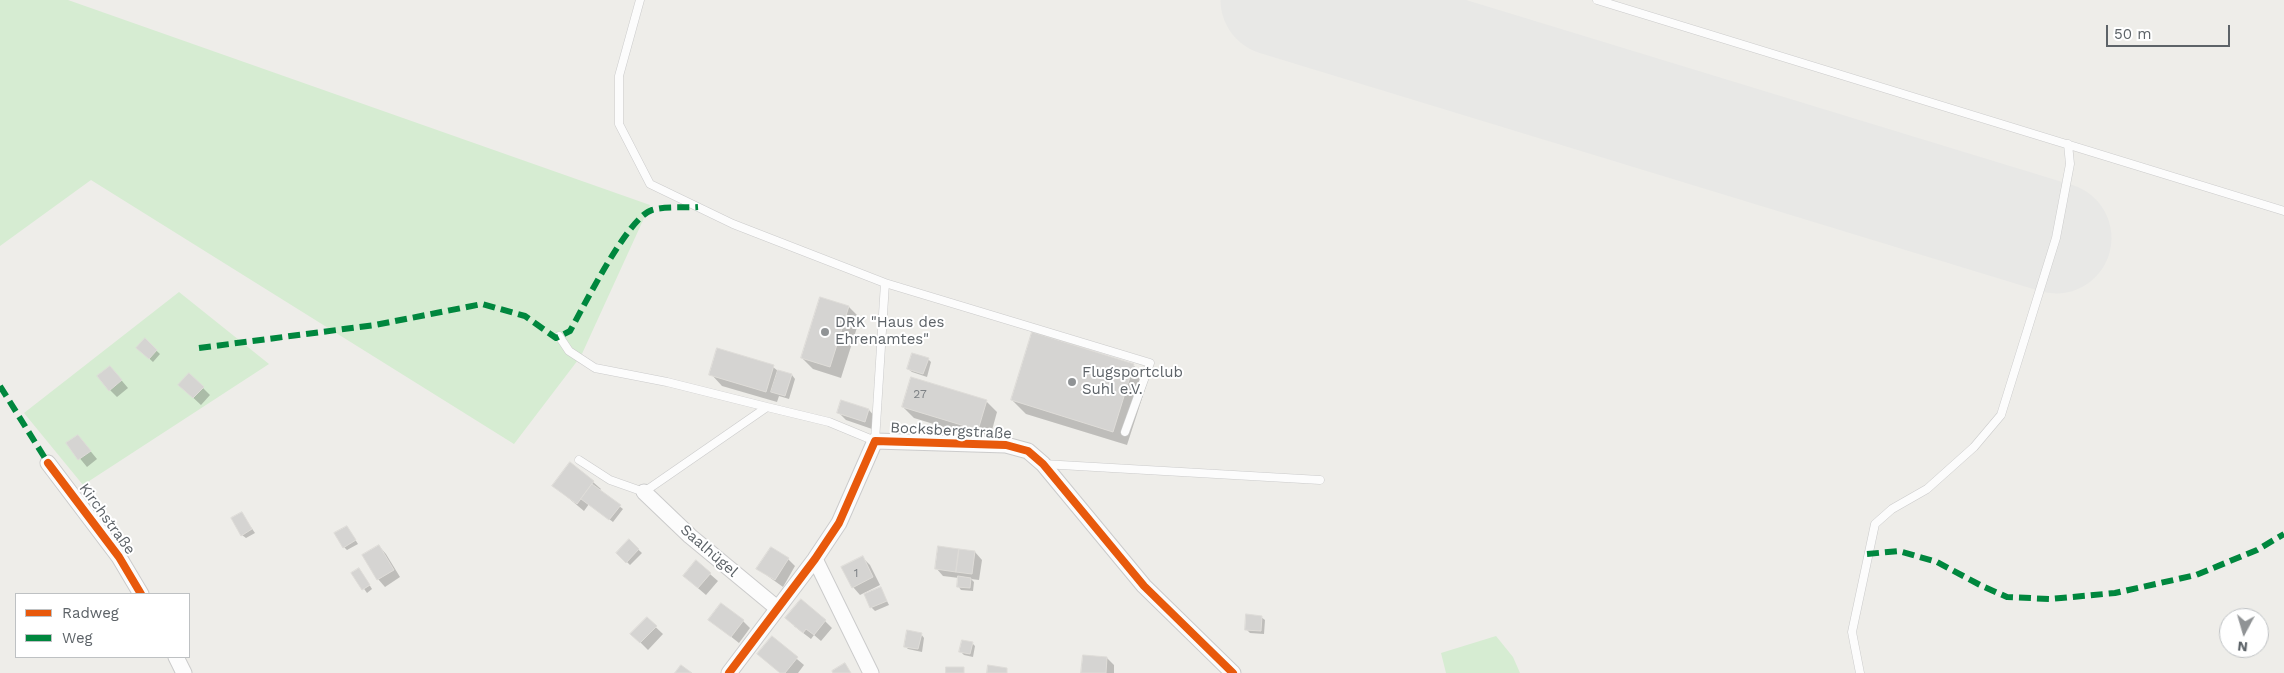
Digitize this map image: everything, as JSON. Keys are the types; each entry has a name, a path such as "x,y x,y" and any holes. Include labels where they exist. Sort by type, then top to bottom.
{"street":[{"name":"Bocksbergstraße","path":"729,673 815,560 839,523 875,440 1006,445 1028,451 1044,464 1144,586 1233,673"},
{"name":"Kirchstraße","path":"48,463 119,557 140,593"},
{"name":"Saalhügel","path":"644,492 690,536 777,608"},
{"path":"815,560 871,673"},
{"path":"176,658 184,673"}],"lane":[{"path":"640,0 619,76 619,124 650,184 733,224 885,283 1150,363 1125,432"},
{"path":"1596,0 2284,210"},
{"path":"1860,673 1852,632 1875,524 1892,509 1927,489 1974,447 2001,415 2056,238 2070,164 2068,144"},
{"path":"559,336 569,351 595,368 667,382 829,422 875,440 885,283"},
{"path":"579,460 610,480 644,492 766,406"},
{"path":"1044,464 1320,480"}],"green space":[{"path":"0,0 68,0 650,205 581,356 514,444 91,180 0,246"},
{"path":"179,292 269,364 83,485 24,413"},
{"path":"1496,636 1513,657 1520,673 1446,673 1441,653"}],"building":[{"path":"820,297 849,306 830,367 801,358"},
{"name":"Flugsportclub Suhl e.V.","path":"1032,332 1134,364 1113,432 1011,400"},
{"path":"145,338 157,350 149,359 136,348"},
{"path":"717,348 774,365 766,392 709,375"},
{"path":"912,353 929,358 923,374 907,369"},
{"path":"110,366 122,380 109,391 97,376"},
{"path":"778,370 792,374 785,396 771,392"},
{"path":"189,373 204,387 193,398 178,385"},
{"path":"911,377 987,400 978,430 902,407"},
{"path":"841,400 869,409 865,422 837,413"},
{"path":"78,435 91,451 78,460 66,443"},
{"path":"570,462 594,481 577,504 552,486"},
{"path":"592,484 621,505 609,520 581,499"},
{"path":"242,512 252,529 241,536 231,518"},
{"path":"347,526 356,540 343,548 334,533"},
{"path":"629,539 639,549 626,563 616,553"},
{"path":"379,545 394,570 377,580 362,555"},
{"path":"938,546 959,549 956,572 935,569"},
{"path":"771,547 789,558 775,580 756,569"},
{"path":"959,549 975,551 972,574 956,572"},
{"path":"863,556 873,577 852,588 841,567"},
{"path":"696,560 711,573 698,588 683,576"},
{"path":"359,568 370,585 362,590 351,573"},
{"path":"958,576 971,578 970,588 957,587"},
{"path":"881,587 887,601 870,608 864,594"},
{"path":"801,599 826,620 814,635 806,629 803,633 785,618"},
{"path":"721,603 744,620 731,637 708,620"},
{"path":"1246,614 1262,616 1261,631 1245,630"},
{"path":"647,617 657,626 640,643 630,634"},
{"path":"907,630 922,633 918,649 904,647"},
{"path":"772,636 798,657 785,673 780,673 757,654"},
{"path":"962,640 973,642 970,654 959,652"},
{"path":"1083,655 1107,657 1106,673 1081,673"},
{"path":"845,663 851,673 833,673 832,671"},
{"path":"681,665 692,673 675,673"},
{"path":"988,665 1007,668 1007,673 987,673"},
{"path":"946,667 964,667 964,673 946,673"}],"runway":[{"path":"1276,0 2056,238"}],"marked path":[{"path":"199,348 375,325 482,304 525,316 556,338 570,331 607,264 631,228 642,216 657,209 698,207"},
{"path":"0,386 48,463"},
{"path":"1867,554 1899,551 1937,562 2007,597 2050,599 2115,593 2196,575 2257,550 2284,534"}],"cycle path":[{"path":"729,673 815,559 839,523 875,441 1006,445 1028,451 1043,464 1144,586 1233,673"},
{"path":"48,463 119,557 140,593"}],"place":[{"name":"DRK \"Haus des Ehrenamtes\"","path":"825,332"},
{"name":"Flugsportclub Suhl e.V.","path":"1072,382"}]}
